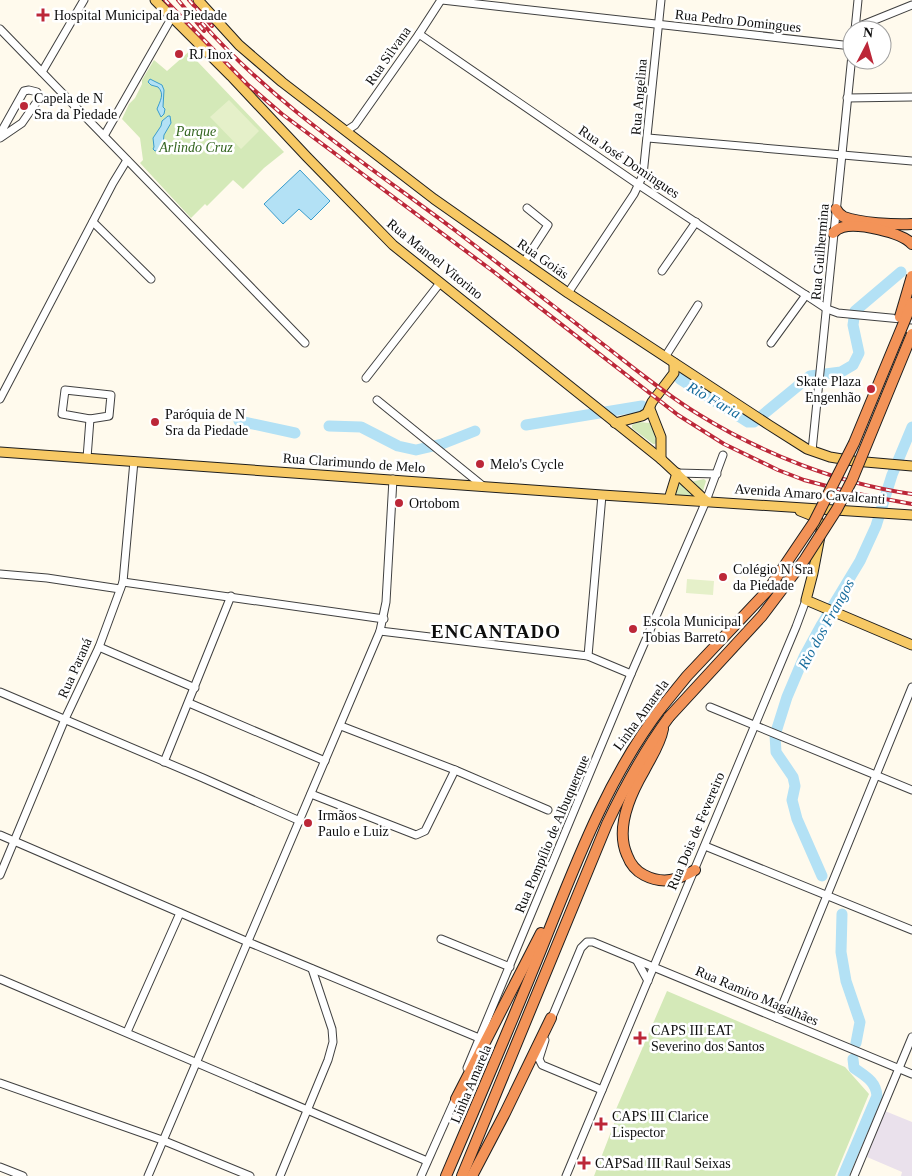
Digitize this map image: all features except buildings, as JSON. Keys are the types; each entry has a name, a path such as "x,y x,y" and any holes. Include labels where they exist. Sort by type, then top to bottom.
{"highway":[{"path":"836,209 841,216 848,218 893,224 912,224"},
{"path":"833,234 837,229 847,226 894,233 902,236 912,244"},
{"path":"895,342 897,326 912,276"},
{"name":"Linha Amarela","path":"446,1176 500,1052 562,898 615,778 637,741 661,708 768,590 805,538 843,468 912,303"},
{"name":"Linha Amarela","path":"462,1176 608,824 634,769 666,721 767,610 815,545 852,480 912,334"},
{"path":"666,721 659,743 642,774 626,814 622,828 624,850 634,867 642,874 653,879 677,880 695,870"},
{"path":"456,1099 548,920 562,898"},
{"path":"472,1176 551,1018"}],"main road":[{"name":"Rua Manoel Vitorino","path":"155,0 386,238 677,473 706,501"},
{"name":"Rua Goiás","path":"198,0 239,45 288,86 434,199 568,293 750,413 812,451 841,459 912,466"},
{"path":"612,420 642,416 650,409 652,402 674,373 674,362"},
{"path":"674,373 685,370"},
{"path":"650,409 661,437 661,460"},
{"name":"Rua Clarimundo de Melo","path":"0,452 706,501"},
{"path":"669,499 677,473"},
{"name":"Avenida Amaro Cavalcanti","path":"706,501 912,515"},
{"path":"791,508 815,517 822,526 839,516 880,513"},
{"name":"Rua Dois de Fevereiro","path":"806,600 822,526"},
{"path":"806,600 912,645"}],"street":[{"path":"42,72 84,0"},
{"name":"Rua Pedro Domingues","path":"441,0 842,45"},
{"name":"Rua Silvana","path":"346,131 355,125 441,0"},
{"name":"Rua Angelina","path":"568,293 639,185 645,170 661,0"},
{"path":"856,20 858,0"},
{"path":"876,20 912,5"},
{"path":"104,136 172,17"},
{"path":"0,29 305,343"},
{"name":"Rua José Domingues","path":"419,34 639,185 827,309 846,314 912,320"},
{"name":"Rua Guilhermina","path":"812,451 851,70"},
{"path":"0,134 24,91 31,90 37,92 38,100 22,123 0,138"},
{"path":"848,98 912,97"},
{"path":"354,138 355,125"},
{"path":"648,138 912,161"},
{"path":"0,400 113,183 127,160"},
{"path":"524,262 548,225 527,208"},
{"path":"93,222 151,279"},
{"path":"662,271 696,222"},
{"path":"366,378 440,283"},
{"path":"771,343 806,295"},
{"path":"665,357 698,305"},
{"path":"64,391 111,395 109,416 90,419 62,414 64,391"},
{"path":"377,400 483,486"},
{"path":"87,458 90,419"},
{"name":"Rua Pompílio de Albuquerque","path":"421,1176 456,1099 479,1038 724,455"},
{"name":"Rua Paraná","path":"0,875 65,719 98,647 122,585 134,461"},
{"path":"677,473 717,474"},
{"path":"148,1176 380,631 384,618 393,479"},
{"path":"588,656 602,495"},
{"path":"0,574 231,596 384,618"},
{"path":"164,762 231,596"},
{"name":"Rua Dois de Fevereiro","path":"566,1176 806,600"},
{"path":"380,631 588,656 631,674"},
{"path":"98,647 195,688"},
{"path":"777,1018 912,687"},
{"path":"0,692 300,821"},
{"path":"189,703 325,762"},
{"path":"710,707 912,790"},
{"path":"341,726 455,770 548,810"},
{"path":"311,794 413,834 423,833 455,770"},
{"path":"0,835 248,942 479,1038"},
{"path":"705,846 912,930"},
{"path":"126,1032 180,913"},
{"path":"441,939 510,967"},
{"name":"Rua Ramiro Magalhães","path":"551,1018 581,948 587,942 593,942 912,1074"},
{"path":"637,960 648,981"},
{"path":"280,1176 328,1060 333,1036 312,969"},
{"path":"0,979 427,1160"},
{"path":"551,1018 539,1057 540,1062 545,1066 602,1090"},
{"path":"854,1176 912,1037"},
{"path":"0,1083 162,1140 250,1176"},
{"path":"0,1166 23,1176"}],"shaded area":[{"path":"885,1111 912,1122 912,1176 901,1176 902,1172 867,1157"}],"green space":[{"name":"Parque Arlindo Cruz","path":"193,48 196,53 196,60 284,152 264,168 243,189 233,180 207,206 205,204 191,218 140,163 143,160 140,138 122,119 154,60 167,71"},
{"path":"229,100 259,131 241,149 210,117"},
{"path":"638,422 650,423 657,441 655,444 632,428 632,425"},
{"path":"704,479 706,481 702,494 692,498 675,496 677,485"},
{"path":"687,579 714,581 713,595 686,593"},
{"path":"667,991 845,1067 869,1094 835,1176 594,1176 614,1124 614,1114"}],"water":[{"path":"150,79 162,85 164,90 163,107 165,109 161,117 157,109 161,92 158,87 148,82"},
{"path":"170,116 171,123 164,135 163,144 159,150 155,151 153,149 153,138 162,121"},
{"path":"300,170 330,201 311,220 299,209 283,224 264,204"}],"waterway":[{"name":"Rio Faria","path":"680,379 748,422 754,422 810,376 841,372 853,365 859,353 853,325 855,311 901,272"},
{"name":"Rio Faria","path":"526,425 642,406"},
{"name":"Rio Faria","path":"239,421 295,433"},
{"name":"Rio Faria","path":"329,426 361,427 398,446 416,450 442,444 475,431"},
{"name":"Rio dos Frangos","path":"822,876 797,819 792,800 795,786 793,777 776,752 775,735 787,697 804,657 860,561 876,526 892,475 912,427"},
{"name":"Rio dos Frangos","path":"842,914 841,952 846,981 860,1022 856,1043"},
{"name":"Rio dos Frangos","path":"843,1176 877,1096 875,1086 866,1076 854,1068 853,1059"}],"railway":[{"path":"165,0 247,84 282,114 494,272 678,415 724,444 778,470 804,480 853,493 912,504"},
{"path":"178,0 204,31"},
{"path":"189,0 212,26"},
{"path":"202,23 231,53 292,108 356,158 456,231 650,381 686,406 748,442 801,465 857,483 912,494"}],"place":[{"name":"Hospital Municipal da Piedade","path":"43,15"},
{"name":"RJ Inox","path":"179,54"},
{"name":"Capela de N Sra da Piedade","path":"24,106"},
{"name":"Skate Plaza Engenhão","path":"871,389"},
{"name":"Paróquia de N Sra da Piedade","path":"155,422"},
{"name":"Melo's Cycle","path":"480,464"},
{"name":"Ortobom","path":"399,503"},
{"name":"Colégio N Sra da Piedade","path":"723,577"},
{"name":"Escola Municipal Tobias Barreto","path":"633,629"},
{"name":"Irmãos Paulo e Luiz","path":"308,823"},
{"name":"CAPS III EAT Severino dos Santos","path":"640,1038"},
{"name":"CAPS III Clarice Lispector","path":"601,1124"},
{"name":"CAPSad III Raul Seixas","path":"584,1163"}],"district":[{"name":"ENCANTADO","path":"496,631"}]}
